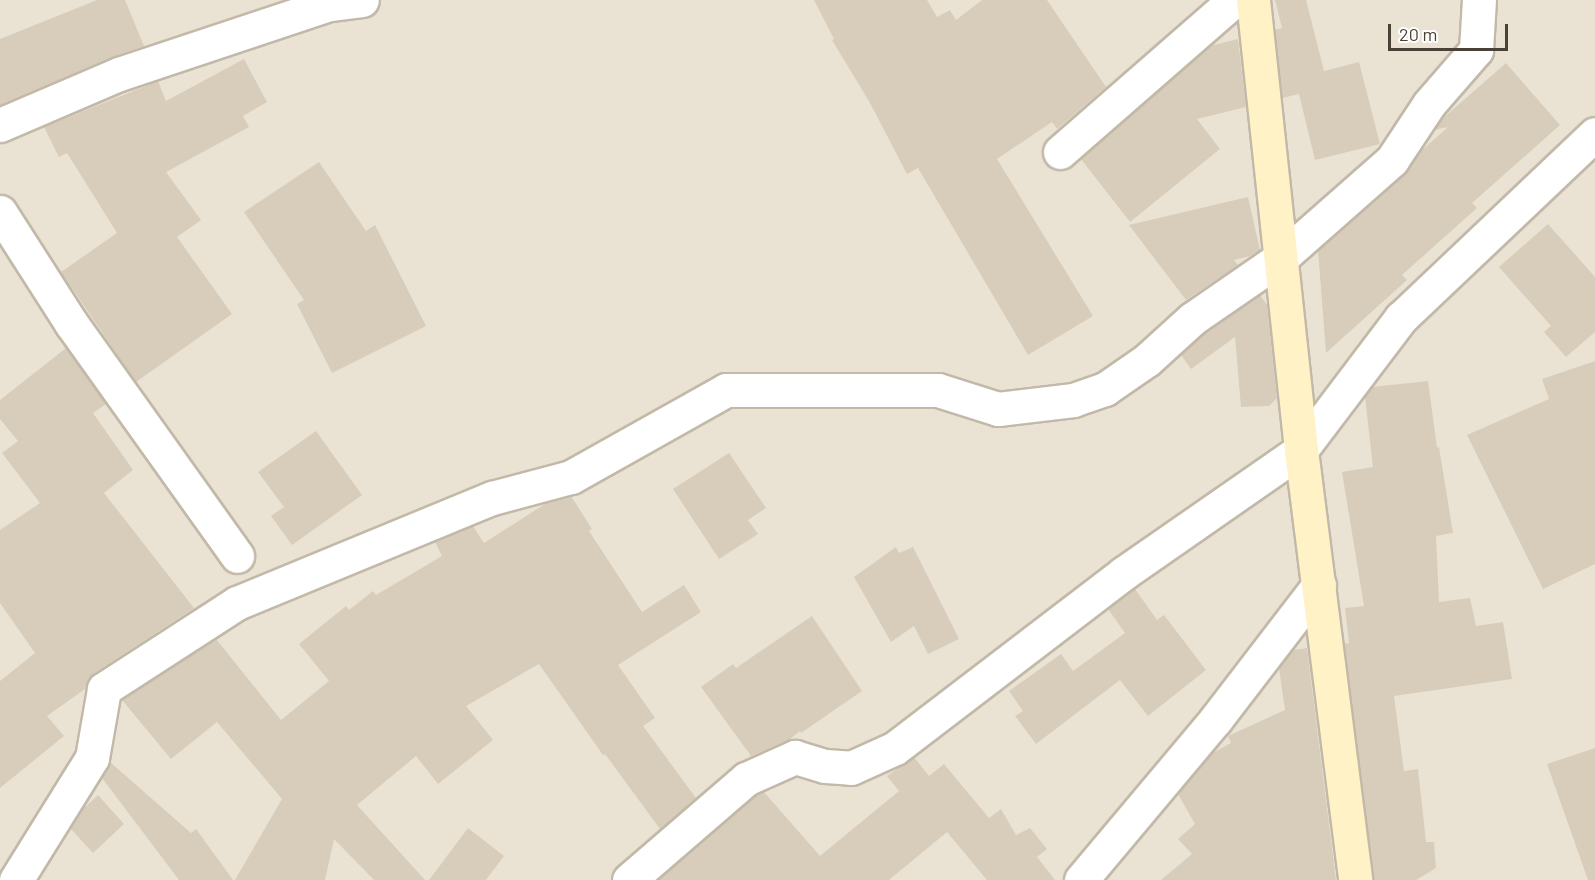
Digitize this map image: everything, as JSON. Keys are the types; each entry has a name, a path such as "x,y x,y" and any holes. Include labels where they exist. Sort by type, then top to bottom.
{"street":[{"path":"0,125 119,74 329,2 362,0"},
{"path":"1060,152 1234,0"},
{"path":"1253,0 1301,450 1356,880"},
{"path":"16,880 92,758 104,689 237,603 492,498 571,477 726,390 938,390 998,409 1073,400 1105,388 1147,360 1192,319 1282,257 1392,160 1429,104 1476,50 1479,0"},
{"path":"629,880 746,779 795,757 825,766 851,768 895,748 1124,573 1301,450 1401,318 1595,134"},
{"path":"0,212 71,323 237,556"},
{"path":"1080,880 1216,719 1319,585"}],"shaded area":[{"path":"0,0 1595,0 1595,880 0,880"}],"building":[{"path":"97,0 125,0 144,46 112,57 0,105 0,39"},
{"path":"814,0 927,0 937,17 950,10 956,20 982,0 1047,0 1106,87 1057,129 1052,122 997,159 1093,316 1028,355 918,168 907,174 870,103 832,40 834,39"},
{"path":"1275,0 1306,0 1324,71 1359,62 1380,144 1315,160 1299,94 1282,98 1275,30 1282,28"},
{"path":"1238,39 1246,107 1197,119 1220,149 1130,222 1081,159 1210,46"},
{"path":"244,59 267,102 243,116 249,127 166,172 201,220 177,237 232,314 136,382 61,272 117,233 67,153 59,157 44,127 158,81 166,101"},
{"path":"1506,63 1560,125 1472,203 1477,208 1402,275 1407,280 1326,353 1318,250 1404,174 1420,152 1448,127 1434,130 1442,119"},
{"path":"319,162 366,231 375,225 426,326 332,373 297,304 304,300 244,212"},
{"path":"1248,197 1260,250 1250,256 1234,260 1238,265 1186,300 1129,225"},
{"path":"1548,224 1595,277 1595,332 1566,357 1544,332 1551,326 1499,267"},
{"path":"1260,295 1267,305 1277,398 1269,406 1241,407 1235,337 1191,369 1181,355 1204,334"},
{"path":"66,348 106,404 93,413 133,470 104,493 194,608 94,673 88,679 85,689 47,716 64,736 0,788 0,681 35,653 0,603 0,530 40,503 2,453 18,441 0,419 0,400"},
{"path":"1595,361 1595,564 1543,589 1467,435 1549,399 1542,379"},
{"path":"1428,381 1437,448 1439,447 1453,533 1436,536 1439,602 1470,598 1476,626 1503,622 1512,679 1394,696 1404,771 1418,769 1426,842 1434,842 1436,868 1416,880 1373,880 1344,644 1349,643 1345,608 1364,606 1342,472 1373,467 1365,397 1372,387"},
{"path":"316,431 362,495 292,545 271,516 284,507 258,472"},
{"path":"729,453 766,508 748,520 758,534 719,559 673,489"},
{"path":"571,496 592,529 589,531 642,612 684,585 701,612 618,665 655,718 643,726 696,798 660,829 605,754 603,755 539,664 466,706 493,740 438,784 416,756 357,805 425,880 374,880 334,839 325,880 235,880 282,799 217,722 171,759 122,700 216,639 281,720 329,681 299,644 346,606 349,610 373,591 376,595 442,556 435,542 473,526 484,543 548,502"},
{"path":"896,547 899,553 913,547 959,639 928,654 914,626 891,642 854,577"},
{"path":"1135,589 1157,620 1164,615 1206,670 1148,716 1120,680 1036,744 1015,716 1023,711 1009,691 1061,654 1073,671 1125,633 1108,609"},
{"path":"812,616 862,691 801,733 800,731 789,740 751,756 701,687 733,664 736,668"},
{"path":"1307,648 1336,880 1161,880 1192,854 1178,839 1195,824 1178,794 1211,754 1231,743 1228,736 1285,710 1279,668 1293,650"},
{"path":"1595,748 1595,880 1588,880 1547,764"},
{"path":"914,757 929,776 944,764 989,818 1001,809 1016,835 1030,828 1047,849 1037,857 1055,880 987,880 947,832 889,880 658,880 756,795 764,792 820,856 899,791 887,776"},
{"path":"110,762 191,833 196,829 233,880 179,880 102,778"},
{"path":"98,795 124,824 93,853 70,828 82,810"},
{"path":"468,828 504,856 486,880 429,880"}]}
